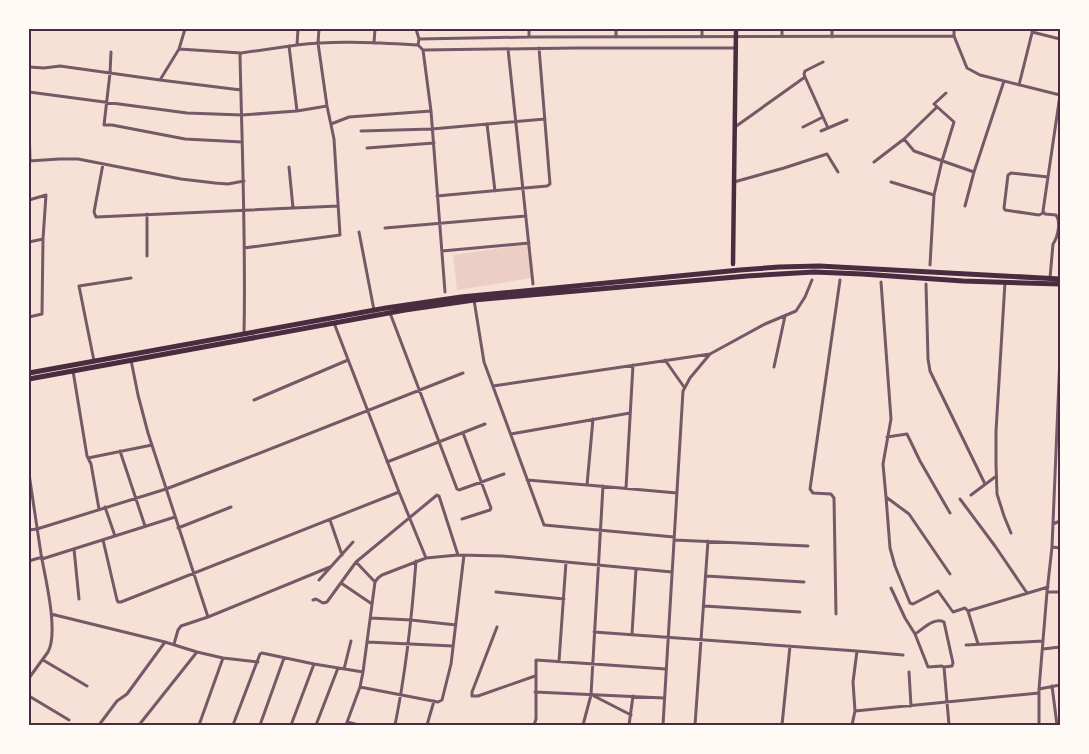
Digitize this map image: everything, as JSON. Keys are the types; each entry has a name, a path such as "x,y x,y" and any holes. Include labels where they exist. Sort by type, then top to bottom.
{"main road":[{"path":"733,264 736,29"},
{"path":"29,380 244,334 374,310 461,297 779,267 818,266 1060,279"},
{"path":"29,373 131,358 390,312 474,300 748,276 814,272 1060,284"}],"street":[{"path":"160,80 179,48 184,29"},
{"path":"297,45 298,29"},
{"path":"244,248 340,234 334,139 327,106 318,42 319,29"},
{"path":"374,42 375,29"},
{"path":"416,29 419,39 418,45"},
{"path":"529,29 529,37"},
{"path":"616,29 616,36"},
{"path":"702,29 702,37"},
{"path":"782,29 782,36"},
{"path":"832,29 832,37"},
{"path":"954,29 954,36 967,68 980,75 1060,95 1043,213"},
{"path":"1019,85 1033,30 1060,39"},
{"path":"419,39 616,36 954,36"},
{"path":"179,48 241,53 318,42 374,42 418,45 423,50 431,111 444,292"},
{"path":"288,46 297,111"},
{"path":"437,196 548,186 550,184 539,48"},
{"path":"423,50 736,48"},
{"path":"508,49 533,284"},
{"path":"111,52 104,125 185,139 242,142"},
{"path":"241,53 244,181 244,334"},
{"path":"823,62 805,71 804,74 828,128"},
{"path":"29,67 60,66 241,90"},
{"path":"735,127 805,77"},
{"path":"964,206 1004,81"},
{"path":"29,92 188,113 242,115 297,111 327,106"},
{"path":"930,265 934,196 954,122 934,104 946,93"},
{"path":"874,162 904,140 937,107"},
{"path":"331,124 349,117 431,111"},
{"path":"804,127 822,117"},
{"path":"362,131 432,129 545,119"},
{"path":"821,131 846,120"},
{"path":"487,124 495,191"},
{"path":"29,125 29,161 78,159 181,179 228,184 244,181"},
{"path":"904,140 914,151 974,172"},
{"path":"367,148 434,143"},
{"path":"734,182 826,154 838,172"},
{"path":"103,164 94,212 96,217 338,206"},
{"path":"289,167 293,208"},
{"path":"1048,177 1011,173 1008,175 1004,208 1005,210 1056,215 1059,220 1056,239 1052,244 1050,278"},
{"path":"891,182 934,196"},
{"path":"29,200 46,195 43,239 42,314 29,317"},
{"path":"147,214 147,256"},
{"path":"385,228 526,216"},
{"path":"359,232 374,310"},
{"path":"29,242 43,239"},
{"path":"442,251 529,243"},
{"path":"94,362 79,286 131,278"},
{"path":"493,386 710,354 765,324 796,310 812,280"},
{"path":"836,614 834,498 829,494 813,493 810,489 840,280"},
{"path":"881,282 891,419 883,464 890,548 910,603 913,604 938,590 953,612 964,608 968,611 978,644"},
{"path":"1005,282 996,430 996,476 997,494 1012,533"},
{"path":"926,284 930,371 985,484"},
{"path":"474,300 484,362 544,525 708,542 808,546"},
{"path":"390,312 458,490 504,474"},
{"path":"774,367 785,316"},
{"path":"334,323 398,492 426,558"},
{"path":"663,725 683,392 690,378 710,354"},
{"path":"1039,725 1039,691 1058,455 1060,356"},
{"path":"131,358 138,395 152,445 208,618"},
{"path":"254,400 348,360"},
{"path":"665,360 685,388"},
{"path":"626,488 633,365"},
{"path":"73,371 99,509"},
{"path":"29,530 166,488 463,373"},
{"path":"511,434 630,413"},
{"path":"587,484 593,419"},
{"path":"387,462 485,424"},
{"path":"462,520 491,509 463,433"},
{"path":"887,437 907,434 950,513"},
{"path":"88,458 152,445"},
{"path":"120,451 145,526"},
{"path":"29,474 30,495 52,614 52,644 43,660 29,678"},
{"path":"971,495 996,476"},
{"path":"527,480 677,493"},
{"path":"582,725 591,694 603,486"},
{"path":"103,540 118,602 398,492"},
{"path":"313,600 323,603 327,602 356,562 437,495 439,495 458,555"},
{"path":"886,497 909,514 950,574"},
{"path":"960,499 1027,593"},
{"path":"105,507 115,536"},
{"path":"178,528 231,507"},
{"path":"29,561 175,517"},
{"path":"330,520 342,555"},
{"path":"1053,524 1060,521"},
{"path":"319,580 353,542"},
{"path":"695,725 708,542"},
{"path":"1052,547 1060,548"},
{"path":"74,549 79,599"},
{"path":"359,725 346,724 360,687 363,672 374,582 382,575 426,558 458,555 502,556 672,572"},
{"path":"360,687 441,702 451,664 464,555"},
{"path":"395,725 401,696 411,620 416,561"},
{"path":"356,562 374,582"},
{"path":"559,661 566,562"},
{"path":"174,644 181,626 208,618 330,567"},
{"path":"632,634 636,569"},
{"path":"706,576 804,582"},
{"path":"341,583 372,604"},
{"path":"968,611 1048,587"},
{"path":"891,588 915,634 928,667 952,666 944,622 942,620 936,620 915,634"},
{"path":"496,592 564,599"},
{"path":"1047,592 1060,592"},
{"path":"704,606 800,612"},
{"path":"52,614 174,644 197,652 223,658 258,662"},
{"path":"371,618 456,625"},
{"path":"497,628 472,696 478,696 535,676"},
{"path":"594,632 857,650 903,655"},
{"path":"344,669 351,640"},
{"path":"966,645 1043,641"},
{"path":"99,725 117,701 127,694 165,642"},
{"path":"367,642 453,646"},
{"path":"782,725 790,646"},
{"path":"1043,648 1060,647"},
{"path":"852,725 854,711 853,682 857,650"},
{"path":"139,725 197,652"},
{"path":"233,725 262,653 363,672"},
{"path":"199,725 223,658"},
{"path":"260,725 284,658"},
{"path":"43,660 87,686"},
{"path":"534,725 536,719 536,660 666,669"},
{"path":"291,725 314,664"},
{"path":"944,667 949,725"},
{"path":"316,725 338,668"},
{"path":"909,672 911,706"},
{"path":"854,711 1039,691 1060,685"},
{"path":"1052,686 1057,725"},
{"path":"535,692 664,698"},
{"path":"591,694 631,716"},
{"path":"29,696 69,720"},
{"path":"629,725 633,696"},
{"path":"427,725 434,701"}],"shaded area":[{"path":"528,244 531,278 457,290 453,255"}]}
